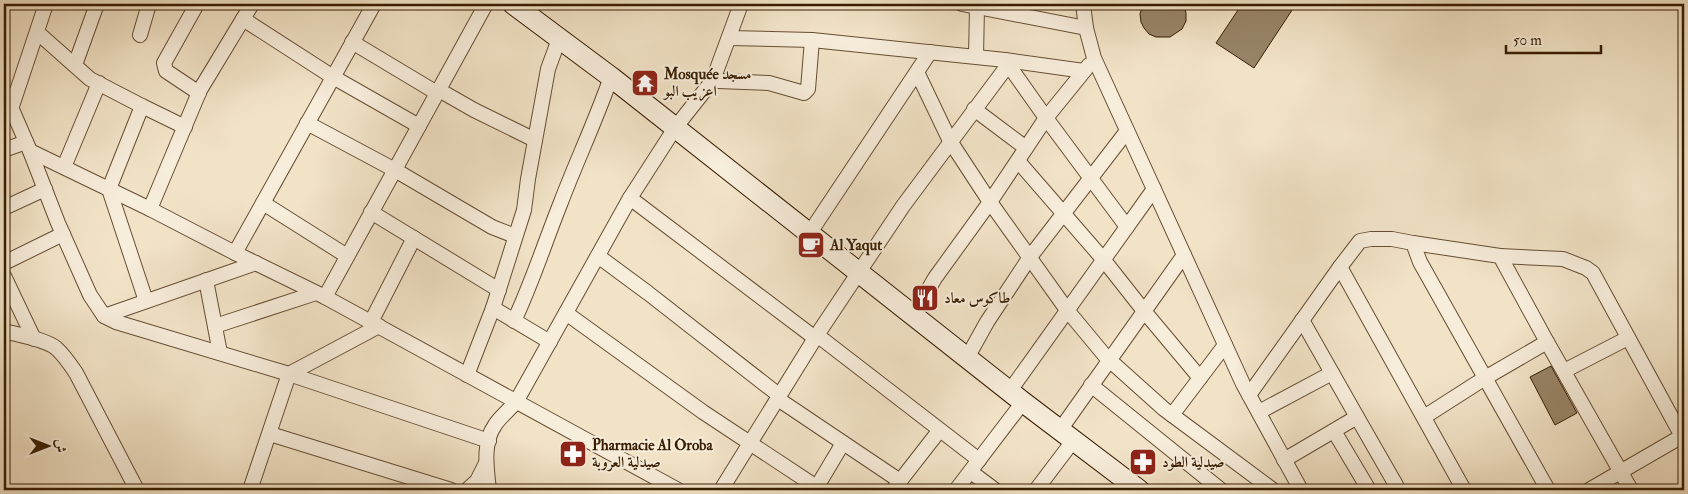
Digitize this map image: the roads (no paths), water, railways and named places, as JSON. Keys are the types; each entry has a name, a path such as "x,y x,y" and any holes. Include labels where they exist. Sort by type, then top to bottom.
{"main road":[{"path":"523,7 559,39 611,77 1132,488"}],"street":[{"path":"11,108 46,4"},
{"path":"75,65 96,4"},
{"path":"140,35 149,4"},
{"path":"197,4 164,63 166,71 199,92"},
{"path":"150,208 199,92 252,4"},
{"path":"235,253 374,4"},
{"path":"215,326 320,295 347,256 486,4"},
{"path":"489,490 486,463 489,441 494,426 516,402 630,198 675,128 713,80 741,4"},
{"path":"1083,4 1086,28 1094,58 1225,345 1301,490"},
{"path":"976,56 969,5 1086,28"},
{"path":"242,19 333,77 419,126"},
{"path":"37,32 90,79 185,127"},
{"path":"729,38 812,40 976,56 1007,62 1084,71"},
{"path":"468,375 493,308 524,210 548,69 559,39"},
{"path":"718,81 769,83 804,93 808,89 812,40"},
{"path":"352,42 438,91 535,140"},
{"path":"809,234 930,52"},
{"path":"913,316 935,278 990,202 1046,118 1094,58"},
{"path":"721,490 858,272 1007,62"},
{"path":"1007,62 1127,227"},
{"path":"917,72 950,141 990,202 1067,310 1109,360 1172,415 1273,490"},
{"path":"514,321 524,300 561,201 594,125 611,77"},
{"path":"64,167 99,83"},
{"path":"4,91 90,295 104,316 116,322 289,374 489,441"},
{"path":"142,106 109,189 146,301"},
{"path":"974,109 1026,148"},
{"path":"307,123 395,170 492,227 515,236"},
{"path":"966,358 987,322 1030,257 1064,215 1127,130"},
{"path":"4,150 28,146 64,167 150,208 375,324 678,490"},
{"path":"1018,161 1103,259 1144,312 1200,378"},
{"path":"5,205 45,189"},
{"path":"956,490 975,466 1067,310 1154,189"},
{"path":"630,198 939,431 975,466 995,490"},
{"path":"263,203 347,256"},
{"path":"372,212 499,290"},
{"path":"4,263 63,234"},
{"path":"250,490 289,374 375,324 414,238"},
{"path":"1250,395 1360,241 1392,238 1500,256 1563,259 1586,268 1598,280 1683,437 1589,490"},
{"path":"1413,243 1420,262 1548,490"},
{"path":"1036,490 1091,385 1184,255"},
{"path":"598,256 656,299 779,397 843,443 896,486 939,431"},
{"path":"1500,256 1631,490"},
{"path":"104,316 256,263"},
{"path":"1340,267 1464,490"},
{"path":"4,276 34,339"},
{"path":"206,280 220,353"},
{"path":"493,308 550,342"},
{"path":"566,313 667,387 817,489 843,443"},
{"path":"1302,320 1396,485 1396,490"},
{"path":"4,331 34,339 54,347 76,373 137,490"},
{"path":"1564,371 1628,338"},
{"path":"1424,417 1485,378 1547,342"},
{"path":"1172,415 1225,345"},
{"path":"1259,412 1332,373"},
{"path":"1091,385 1221,490"},
{"path":"1284,460 1357,417"},
{"path":"1334,431 1370,490"},
{"path":"270,434 451,490"},
{"path":"467,490 477,481 486,463"}],"place":[{"name":"Mosquée مسجد اعزيب البو","path":"645,83"},
{"name":"Al Yaqut","path":"811,245"},
{"name":"طاكوس معاد","path":"925,298"},
{"name":"Pharmacie Al Oroba صيدلية العروبة","path":"573,454"},
{"name":"صيدلية الطود","path":"1143,462"}]}
